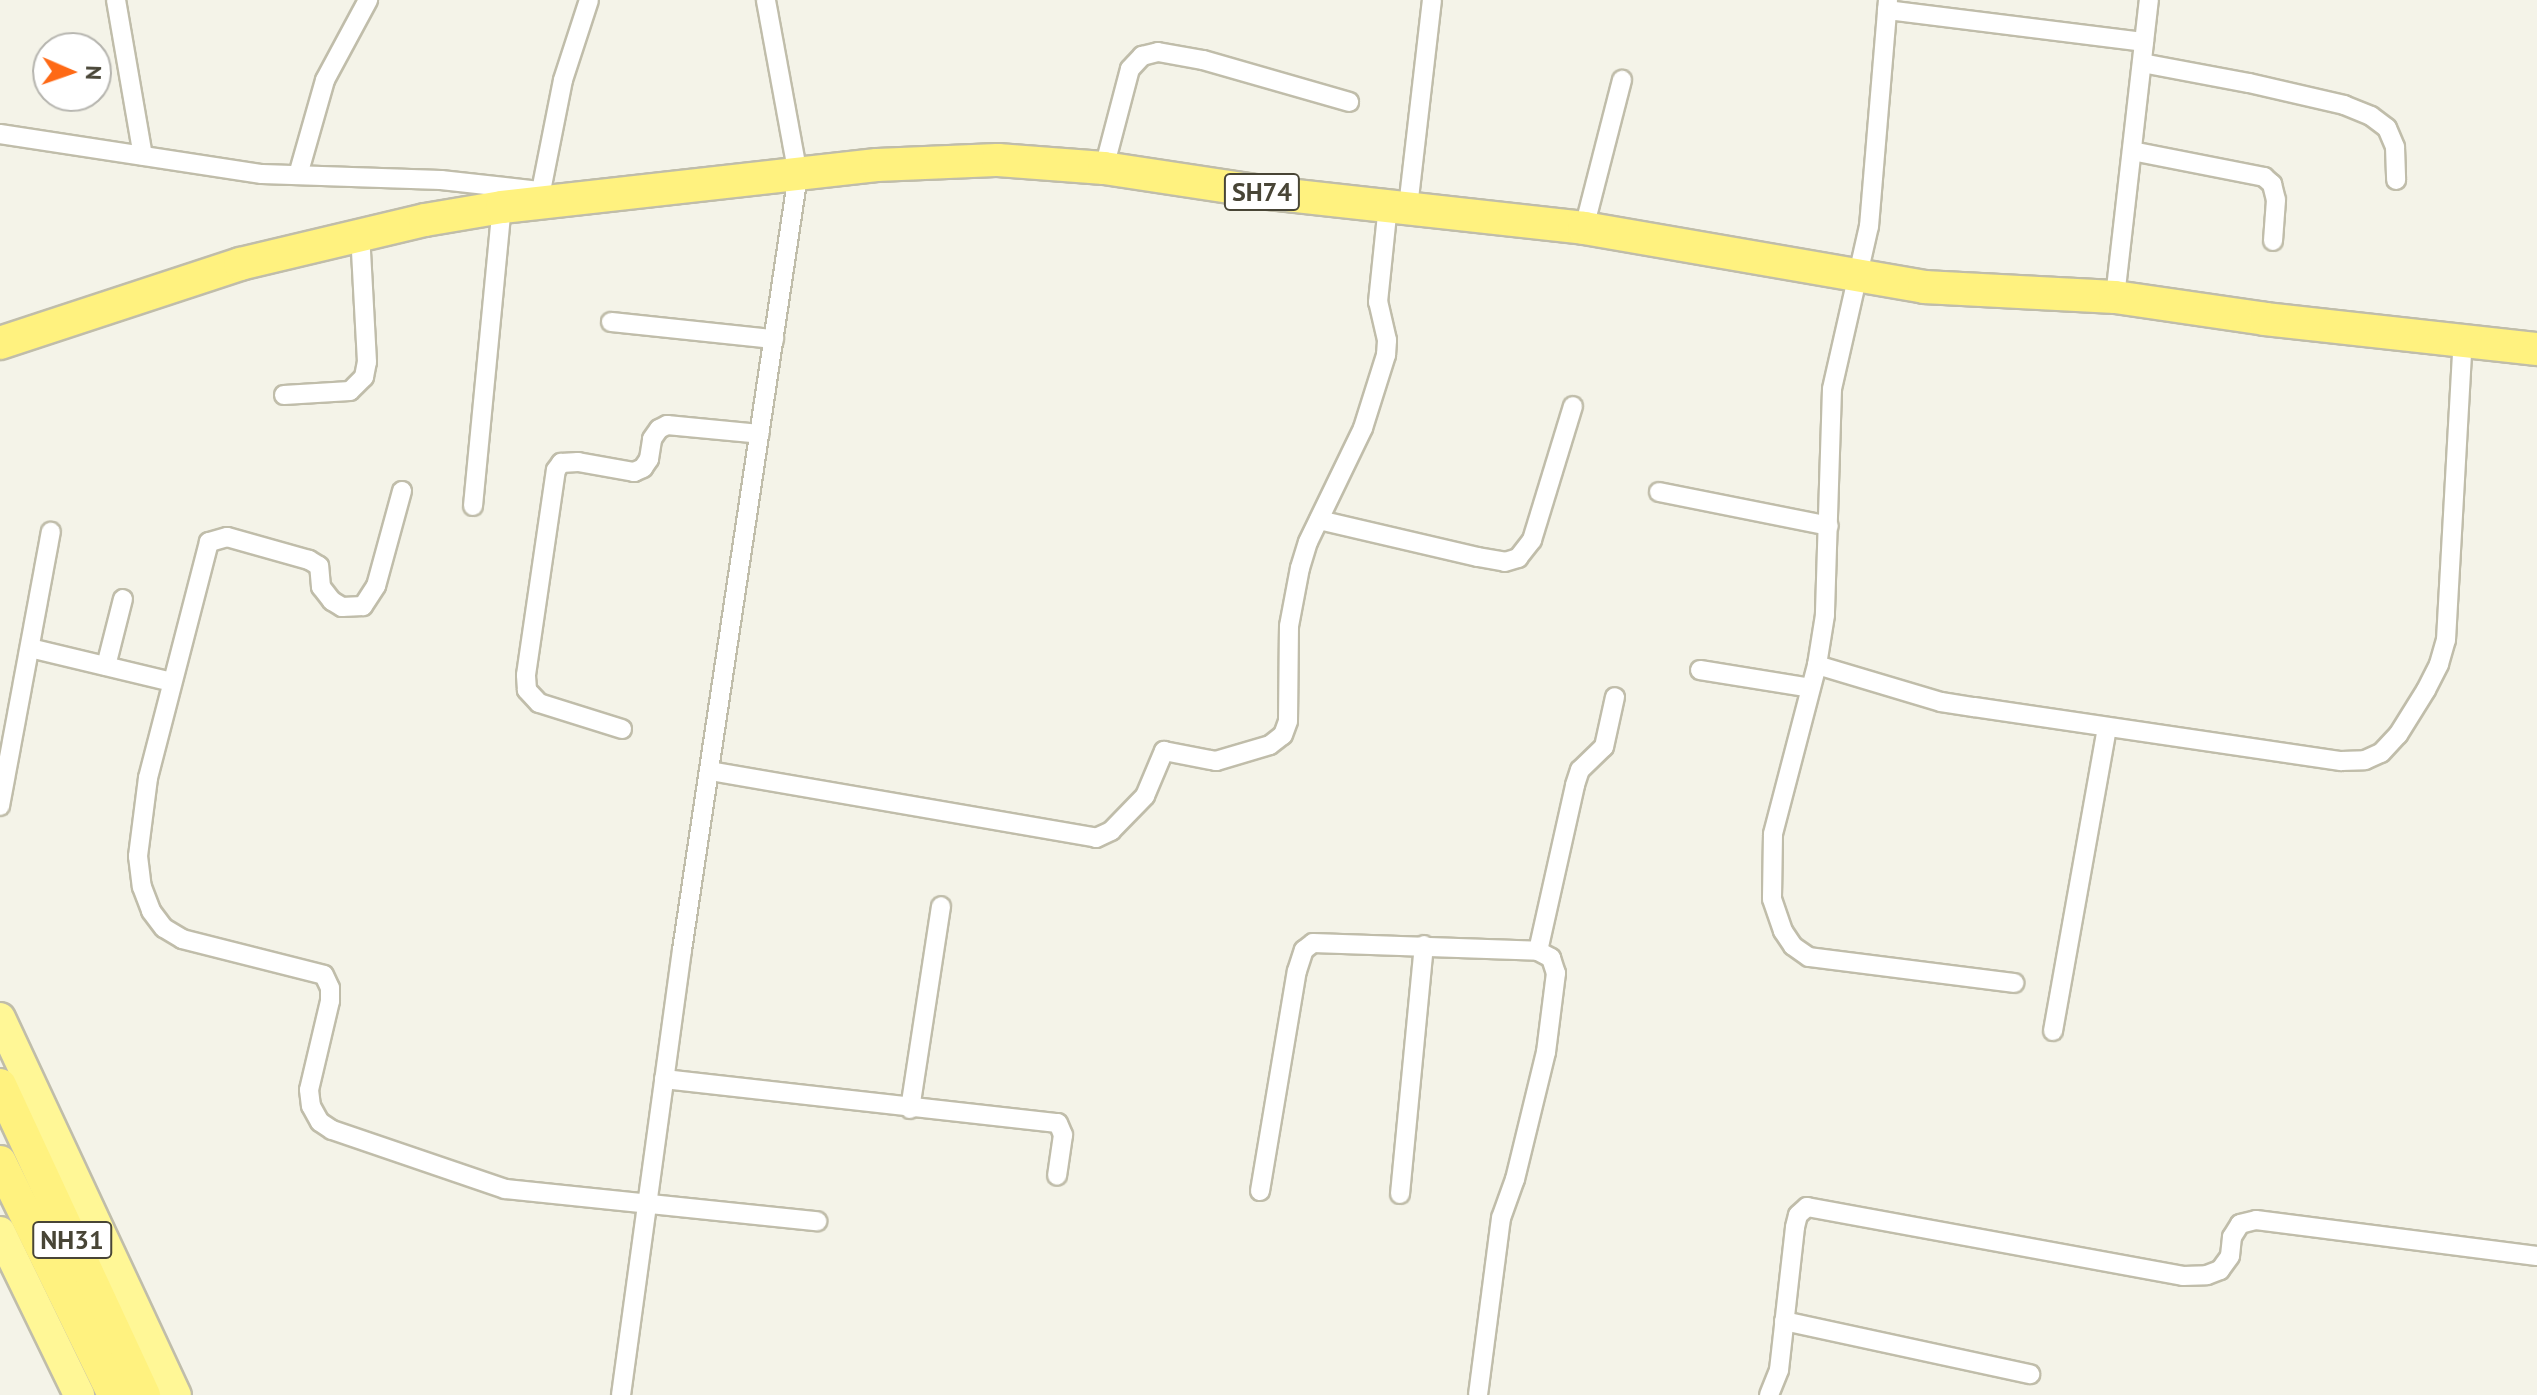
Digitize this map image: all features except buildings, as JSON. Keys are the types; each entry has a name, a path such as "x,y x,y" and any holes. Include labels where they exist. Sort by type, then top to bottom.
{"highway":[{"name":"SH74","path":"0,343 240,264 360,234 502,207 942,160 1044,162 1104,168 1269,193 1584,228 1857,277 1991,293 2115,297 2265,319 2537,349"},
{"name":"NH31","path":"0,1085 144,1395"},
{"name":"NH31","path":"0,1162 114,1395"}],"main road":[{"path":"0,1018 176,1395"},
{"name":"NH31","path":"3,1250 79,1395"}],"street":[{"path":"116,0 143,156"},
{"path":"298,175 325,80 368,0"},
{"path":"541,191 563,80 589,0"},
{"path":"621,1395 664,1079 798,175 766,0"},
{"path":"710,771 1096,838 1105,835 1145,796 1164,751 1216,761 1270,745 1283,735 1288,721 1289,626 1308,542 1363,428 1386,355 1378,302 1398,206 1432,0"},
{"path":"2115,297 2149,0"},
{"path":"2014,983 1809,957 1793,946 1783,931 1772,899 1773,834 1817,665 1825,615 1832,389 1869,226 1888,5 2144,42"},
{"path":"1104,168 1130,69 1142,56 1158,52 1203,60 1349,102"},
{"path":"2142,63 2249,83 2344,105 2371,116 2387,128 2395,147 2396,180"},
{"path":"1584,228 1622,80"},
{"path":"0,134 262,174 441,180 602,196"},
{"path":"2132,151 2264,177 2272,184 2276,200 2273,241"},
{"path":"473,506 502,207"},
{"path":"284,395 350,391 364,377 367,362 360,234"},
{"path":"611,322 774,339"},
{"path":"1817,665 1941,702 2107,728 2341,761 2365,760 2381,753 2398,735 2439,664 2446,640 2463,339"},
{"path":"1319,520 1478,557 1505,562 1518,558 1526,552 1532,540 1573,406"},
{"path":"622,729 539,703 527,690 526,675 556,470 561,463 578,462 634,472 643,468 649,459 652,439 667,425 760,434"},
{"path":"402,491 376,586 363,606 342,607 332,601 321,587 319,566 309,560 227,537 209,542 148,778 138,856 142,887 151,911 164,928 182,939 324,975 330,988 330,1001 309,1090 311,1106 320,1122 332,1130 505,1189 817,1221"},
{"path":"1659,492 1829,526"},
{"path":"0,806 51,532"},
{"path":"106,666 123,599"},
{"path":"30,648 172,682"},
{"path":"1700,670 1811,688"},
{"path":"1538,951 1575,785 1580,770 1604,747 1615,697"},
{"path":"2053,1031 2107,728"},
{"path":"910,1109 941,906"},
{"path":"1260,1191 1297,971 1304,950 1313,943 1329,941 1538,951 1551,958 1556,973 1546,1052 1515,1179 1501,1218 1478,1395"},
{"path":"1400,1194 1424,945"},
{"path":"664,1079 910,1109 1058,1123 1063,1135 1057,1176"},
{"path":"1769,1395 1779,1370 1795,1227 1798,1215 1807,1207 2183,1276 2207,1275 2220,1270 2230,1256 2232,1237 2240,1224 2256,1220 2537,1256"},
{"path":"1784,1321 2030,1374"}]}
